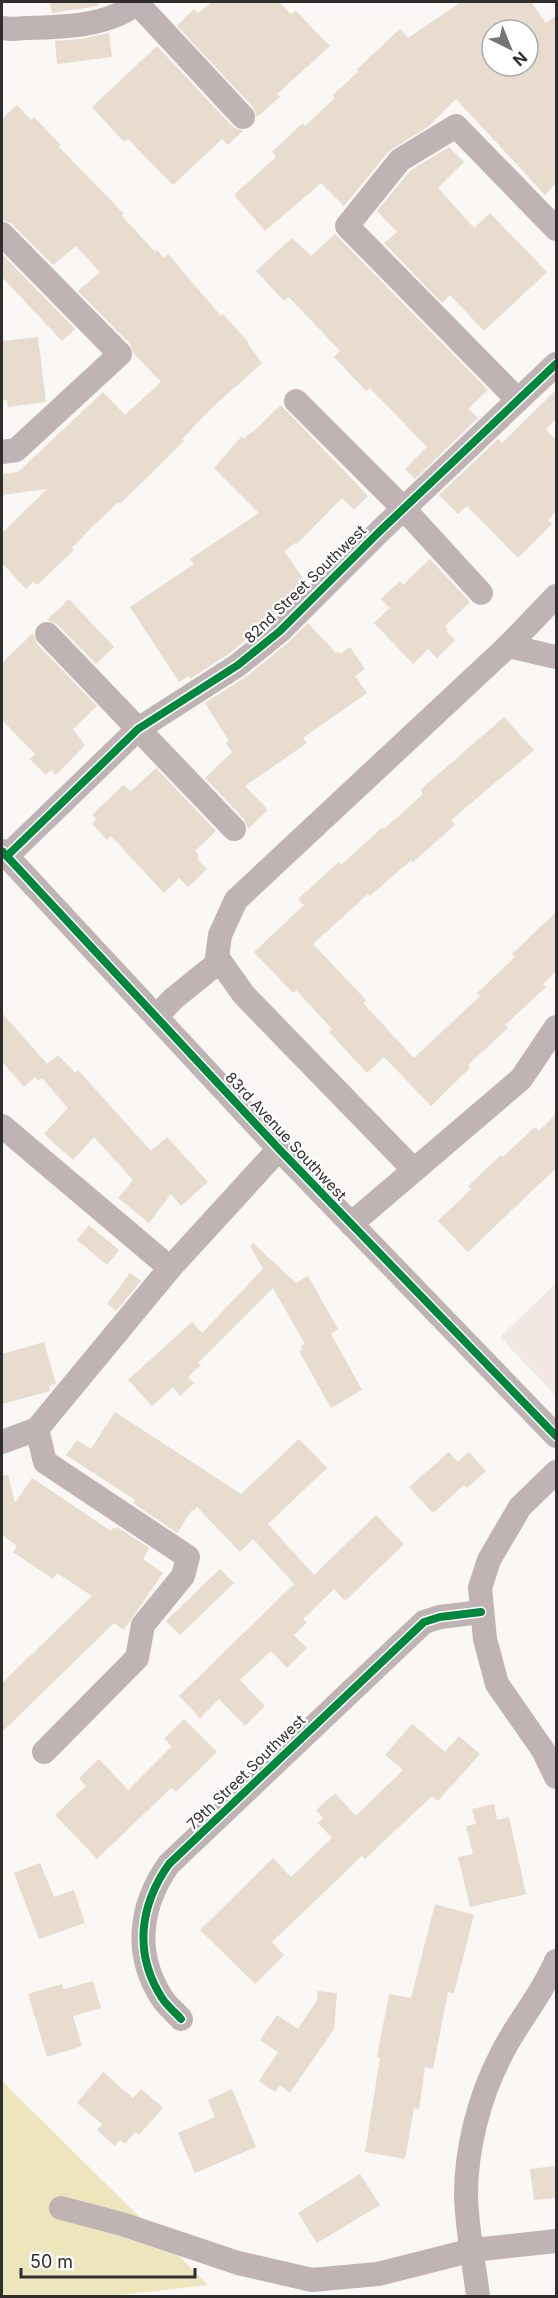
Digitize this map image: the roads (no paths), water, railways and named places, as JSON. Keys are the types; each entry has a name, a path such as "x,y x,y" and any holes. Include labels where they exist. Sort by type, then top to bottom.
{"street":[{"path":"2,28 22,29 99,22 118,15 138,2 243,117"},
{"path":"519,400 347,226 400,160 456,126 556,229"},
{"path":"2,234 120,354 16,450 2,452"},
{"name":"82nd Street Southwest","path":"4,854 59,808 138,729 238,665 280,631 556,364"},
{"path":"296,400 404,509 481,593"},
{"path":"414,1170 244,995 218,957 220,935 236,900 508,646 556,596"},
{"path":"47,634 234,829"},
{"path":"508,646 556,657"},
{"name":"83rd Avenue Southwest","path":"4,854 279,1149 556,1436"},
{"path":"156,1017 173,999 220,961"},
{"path":"351,1224 521,1079 556,1027"},
{"path":"2,1126 170,1268"},
{"path":"2,1442 37,1429 170,1268 279,1149"},
{"path":"37,1429 45,1462 188,1557 183,1576 143,1625 137,1658 44,1752"},
{"path":"556,1472 520,1507 493,1552 480,1588 485,1639 496,1684 543,1750 556,1777"},
{"name":"79th Street Southwest","path":"181,2019 163,2000 152,1978 143,1930 152,1891 169,1864 424,1622 441,1617 481,1612"},
{"path":"478,2296 466,2196 470,2160 482,2102 500,2056 539,1995 556,1961"},
{"path":"61,2208 122,2224 238,2263 312,2280 378,2274 473,2250 556,2241"}]}
